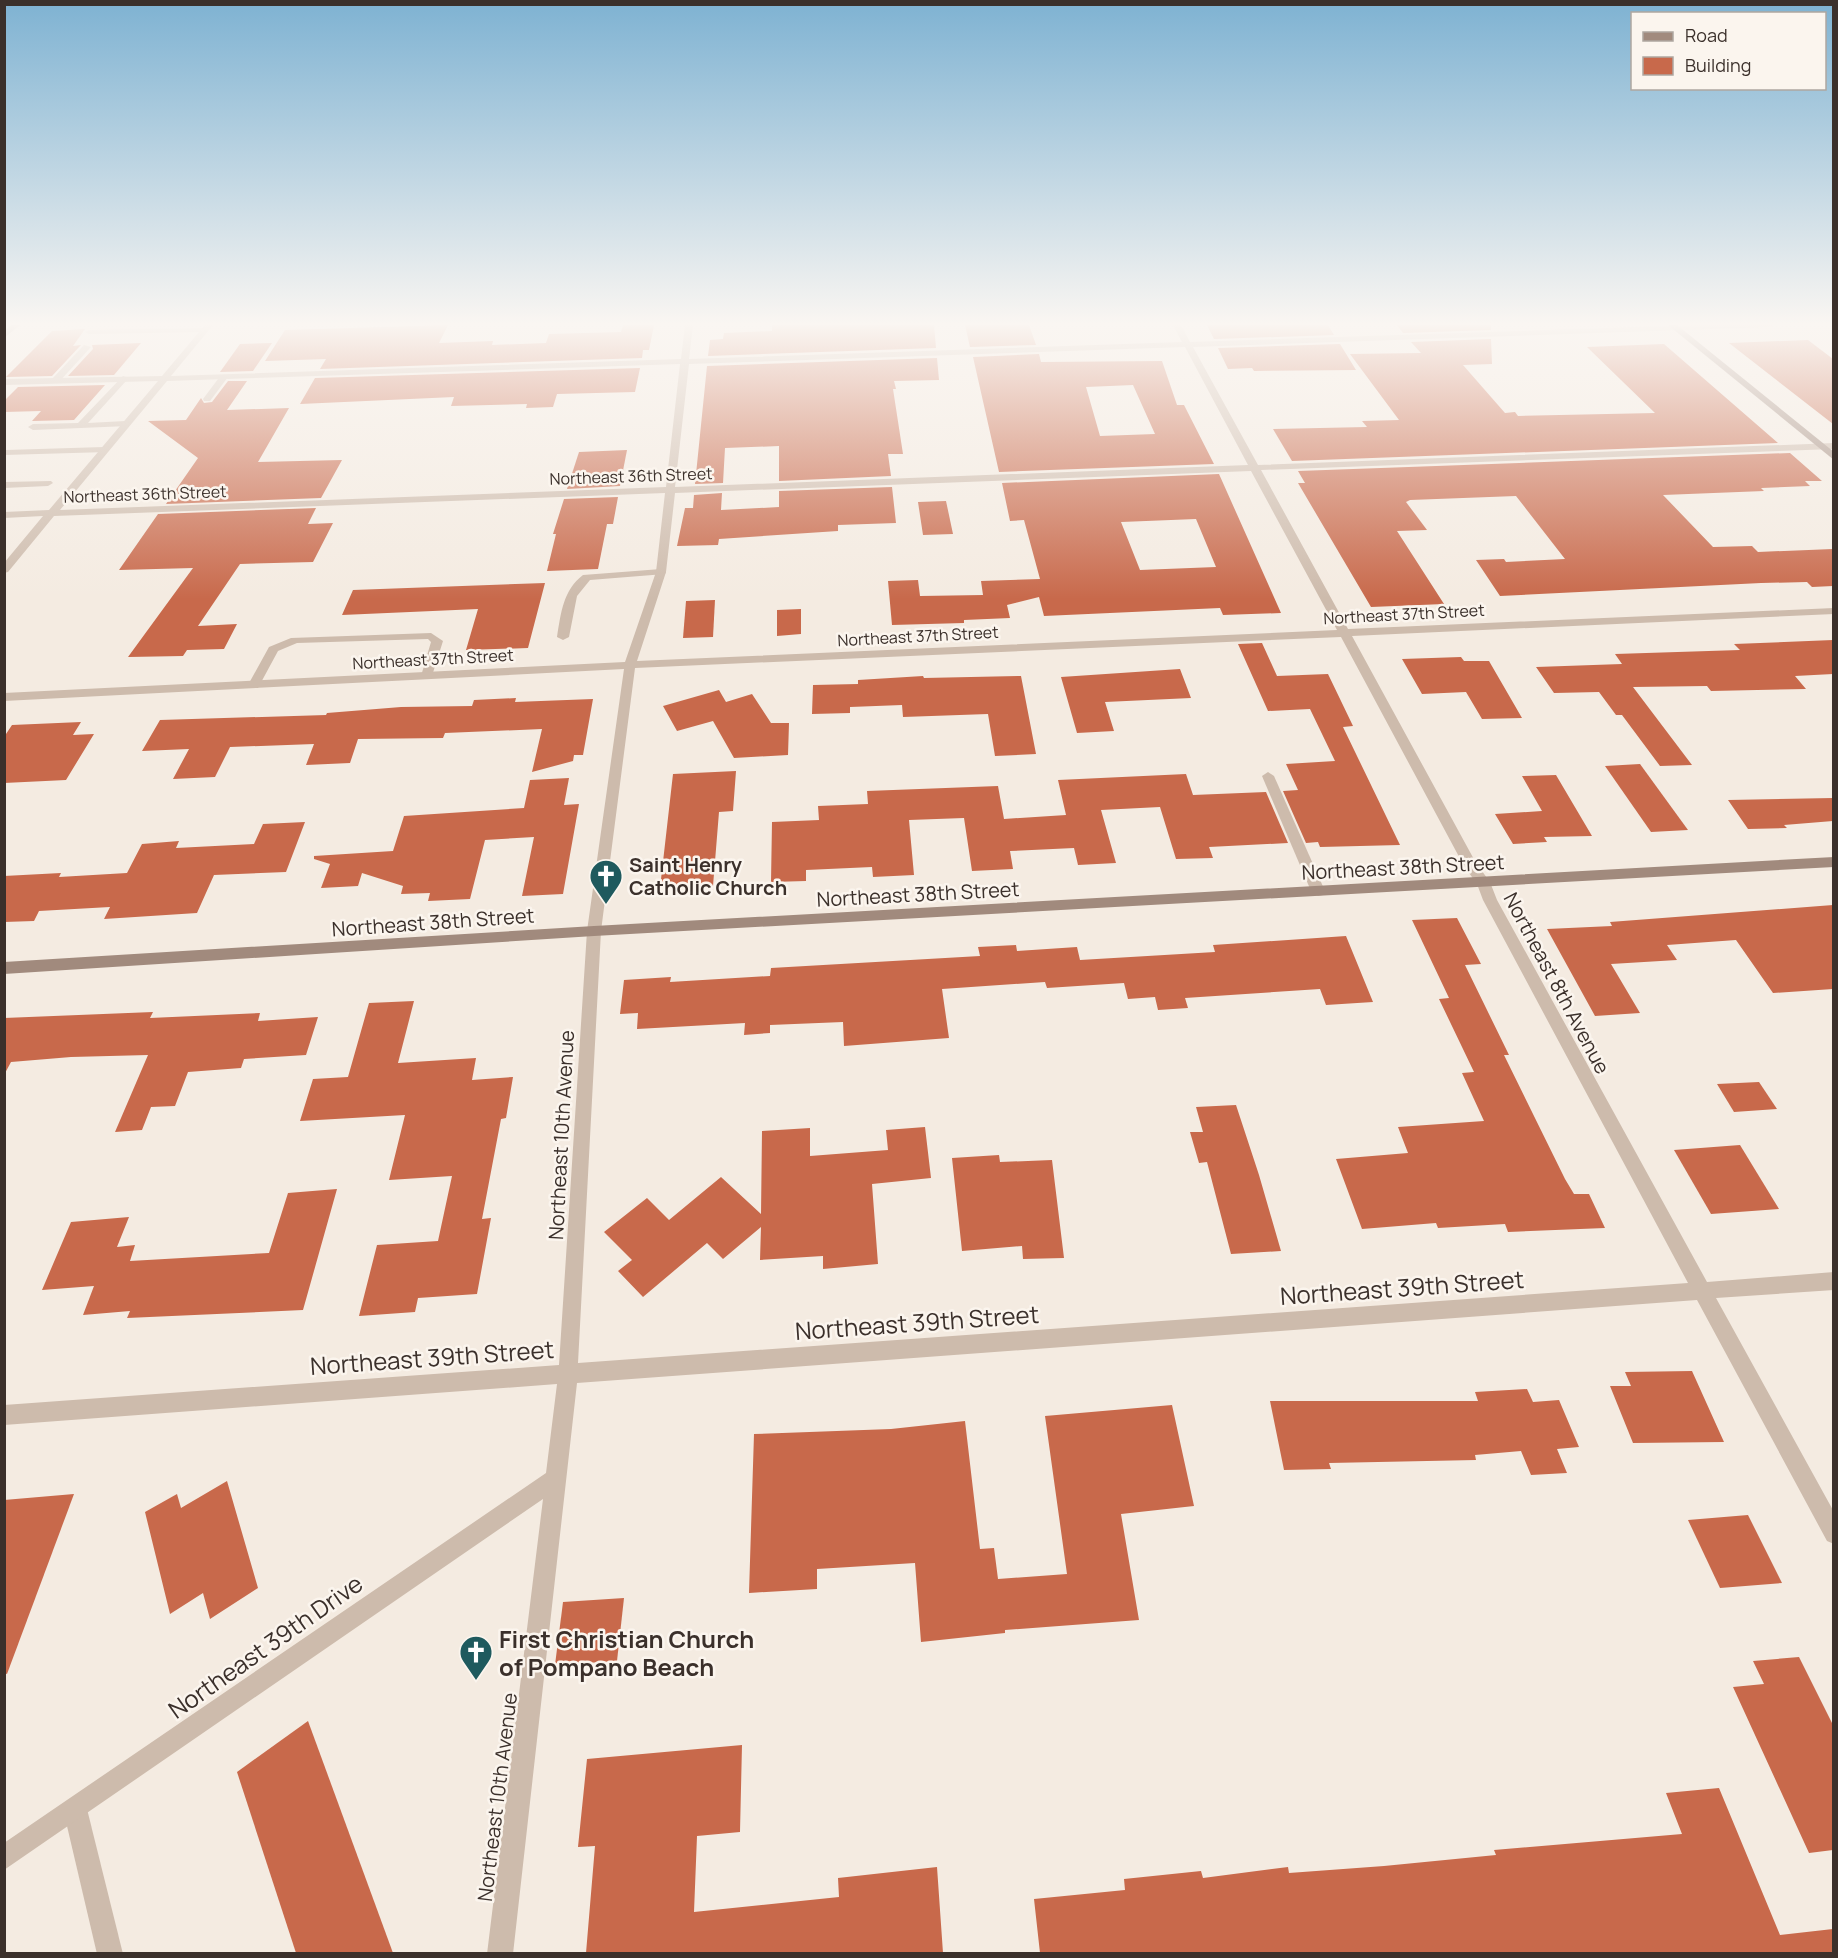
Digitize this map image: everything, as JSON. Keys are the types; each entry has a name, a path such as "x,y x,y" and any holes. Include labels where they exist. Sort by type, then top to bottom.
{"street":[{"path":"81,425 89,416"},
{"path":"4,570 132,416"},
{"name":"Northeast 10th Avenue","path":"500,1953 568,1373 594,931 630,665 662,572 680,416"},
{"name":"Northeast 8th Avenue","path":"1227,416 1471,866 1483,882 1490,900 1833,1534"},
{"path":"1784,416 1833,457"},
{"path":"33,427 125,424"},
{"name":"Northeast 36th Street","path":"4,515 1833,446"},
{"path":"6,453 104,450"},
{"path":"4,485 48,483"},
{"path":"563,637 573,588 581,580 587,577 662,572"},
{"name":"Northeast 37th Street","path":"4,697 630,665 1833,611"},
{"path":"254,685 273,649 295,640 431,636 437,641 426,676"},
{"path":"1268,776 1318,891"},
{"name":"Northeast 38th Street","path":"4,968 594,931 1833,862"},
{"name":"Northeast 39th Street","path":"4,1415 1833,1281"},
{"name":"Northeast 39th Drive","path":"4,1858 556,1478"},
{"path":"75,1809 110,1953"}],"building":[{"path":"36,416 77,416 74,420 32,421"},
{"path":"188,416 284,416 258,462 342,460 321,498 166,504 198,458 148,421 186,420"},
{"path":"702,416 897,416 903,454 888,454 891,476 779,481 779,446 725,448 723,483 695,484"},
{"path":"986,416 1094,416 1100,436 1155,434 1147,416 1190,416 1214,464 999,472"},
{"path":"1396,416 1747,416 1778,443 1292,461 1273,429 1367,427 1362,421 1399,420"},
{"path":"1823,416 1833,416 1833,424"},
{"path":"627,450 620,486 567,489 579,452"},
{"path":"1790,453 1822,481 1805,481 1810,486 1761,488 1764,491 1663,495 1713,547 1752,546 1758,552 1833,549 1833,586 1812,587 1807,582 1761,583 1500,596 1476,560 1504,559 1506,562 1565,559 1516,496 1410,500 1406,502 1427,530 1397,531 1444,604 1371,607 1298,483 1305,483 1298,471"},
{"path":"1219,474 1281,613 1223,615 1220,608 1044,616 1039,597 1007,605 1010,618 964,620 964,623 892,625 888,581 918,580 920,596 983,595 981,581 1040,579 1024,520 1010,521 1002,483","holes":["1196,519 1216,567 1140,570 1121,522"]},
{"path":"892,487 896,523 838,525 838,531 719,539 718,545 677,546 685,508 693,508 694,495 722,493 721,510 779,507 779,491"},
{"path":"618,497 613,524 607,524 598,569 547,571 556,534 553,534 564,499"},
{"path":"946,501 953,534 923,535 918,502"},
{"path":"316,508 308,524 333,523 313,562 240,564 198,626 237,624 224,649 187,650 183,656 128,657 193,568 119,570 158,514"},
{"path":"545,583 528,648 466,650 478,609 342,615 353,590"},
{"path":"715,600 713,637 683,638 686,601"},
{"path":"801,609 801,634 777,636 777,610"},
{"path":"1833,640 1833,674 1795,676 1806,689 1711,691 1707,686 1633,687 1692,765 1660,766 1622,715 1616,715 1599,692 1554,693 1536,667 1622,664 1615,654 1740,650 1734,644"},
{"path":"1262,643 1277,676 1328,674 1353,726 1343,727 1400,845 1320,847 1318,842 1306,843 1283,791 1298,790 1286,764 1335,761 1310,709 1268,711 1238,644"},
{"path":"1461,657 1464,661 1489,661 1522,718 1482,719 1466,692 1422,694 1402,659"},
{"path":"1180,669 1191,698 1105,702 1114,731 1077,733 1061,677"},
{"path":"923,676 924,678 1021,676 1036,754 995,756 988,714 903,717 902,705 850,707 850,713 812,714 813,685 858,684 858,680"},
{"path":"719,690 726,702 752,694 771,723 789,723 788,755 734,758 713,721 677,731 663,706"},
{"path":"516,698 515,702 593,699 583,755 574,755 573,761 532,772 542,729 445,733 443,738 358,739 350,763 306,765 314,744 230,747 215,777 173,779 189,749 142,751 160,720 326,715 327,713 401,707 472,706 474,700"},
{"path":"81,722 73,735 94,734 66,780 4,783 4,737 12,725"},
{"path":"1640,764 1688,830 1651,832 1605,766"},
{"path":"736,771 733,811 719,812 713,886 660,888 673,774"},
{"path":"1186,774 1193,795 1266,792 1288,843 1209,847 1213,858 1176,859 1160,807 1101,810 1116,863 1078,865 1074,848 1010,851 1013,869 972,871 964,818 909,820 914,875 873,877 872,867 806,870 806,881 771,882 772,822 819,820 818,806 868,804 867,791 998,786 1004,819 1066,815 1058,780"},
{"path":"1556,775 1592,836 1544,837 1547,842 1513,844 1495,814 1542,811 1522,776"},
{"path":"569,778 564,805 579,804 563,894 522,896 534,837 485,840 470,899 428,901 430,893 401,894 403,886 362,873 358,886 321,888 330,864 314,859 314,856 393,851 404,816 524,808 530,780"},
{"path":"1833,798 1833,821 1784,825 1787,828 1748,829 1728,800"},
{"path":"305,822 286,872 214,875 197,913 104,919 110,907 39,911 34,921 4,922 4,876 61,873 59,877 127,873 142,844 179,841 176,848 254,844 263,824"},
{"path":"1833,905 1833,989 1773,993 1736,940 1667,945 1677,960 1611,964 1640,1013 1595,1016 1547,929 1612,926 1610,922"},
{"path":"1457,918 1481,964 1465,965 1509,1055 1504,1055 1565,1179 1574,1194 1589,1194 1605,1228 1508,1232 1505,1224 1438,1228 1436,1223 1362,1229 1336,1159 1408,1153 1398,1127 1484,1121 1462,1073 1474,1072 1439,999 1449,998 1412,920"},
{"path":"1346,936 1373,1002 1326,1005 1320,989 1185,998 1188,1008 1158,1010 1155,997 1128,999 1124,983 1047,988 1045,982 942,989 949,1038 844,1046 843,1022 770,1025 770,1033 744,1035 745,1023 637,1029 638,1013 620,1014 624,980 671,977 670,982 770,976 771,968 980,956 978,947 1016,945 1017,951 1077,947 1080,960 1215,952 1213,945"},
{"path":"414,1001 398,1063 476,1058 472,1080 513,1077 506,1118 501,1119 482,1219 491,1218 477,1294 418,1298 415,1312 359,1316 377,1245 438,1241 452,1176 389,1180 405,1115 300,1121 313,1079 348,1077 369,1003"},
{"path":"153,1012 150,1018 260,1013 258,1021 318,1017 306,1055 244,1059 241,1068 188,1072 175,1106 151,1107 142,1130 115,1132 148,1055 71,1057 11,1062 4,1075 4,1018"},
{"path":"1759,1082 1777,1109 1734,1112 1717,1084"},
{"path":"1236,1105 1281,1251 1231,1254 1207,1162 1199,1163 1190,1132 1203,1132 1196,1107"},
{"path":"925,1127 931,1178 872,1184 878,1264 823,1269 823,1256 760,1260 761,1227 723,1259 707,1243 643,1297 618,1271 632,1260 604,1232 647,1198 669,1220 721,1177 761,1214 762,1131 810,1128 810,1156 888,1150 886,1130"},
{"path":"1740,1145 1779,1209 1711,1214 1674,1150"},
{"path":"999,1155 1000,1162 1052,1160 1064,1258 1023,1259 1022,1246 962,1251 952,1158"},
{"path":"337,1189 303,1310 127,1318 130,1311 83,1315 94,1286 42,1290 71,1222 129,1217 117,1247 135,1245 130,1261 269,1253 288,1193"},
{"path":"1692,1371 1724,1442 1633,1443 1610,1386 1631,1386 1625,1372"},
{"path":"1527,1389 1533,1402 1559,1400 1579,1447 1557,1449 1567,1473 1531,1475 1521,1451 1475,1455 1476,1460 1329,1463 1331,1469 1284,1470 1270,1401 1478,1401 1475,1392"},
{"path":"1172,1405 1194,1506 1121,1514 1139,1620 1005,1630 1005,1633 921,1642 915,1563 817,1569 817,1589 749,1593 754,1434 891,1429 965,1421 980,1549 994,1548 998,1579 1067,1574 1045,1416"},
{"path":"227,1481 258,1588 210,1619 203,1593 170,1614 145,1512 177,1494 181,1508"},
{"path":"74,1494 7,1674 4,1673 4,1500"},
{"path":"1748,1515 1782,1583 1720,1588 1688,1520"},
{"path":"624,1598 617,1661 555,1665 563,1602"},
{"path":"1799,1657 1833,1725 1833,1850 1809,1853 1733,1687 1764,1684 1753,1661"},
{"path":"308,1721 393,1953 296,1953 237,1772"},
{"path":"742,1745 740,1832 697,1836 694,1912 839,1897 838,1878 937,1867 943,1953 586,1953 595,1846 578,1847 587,1759"},
{"path":"1719,1788 1780,1935 1833,1929 1833,1953 1040,1953 1034,1899 1125,1890 1124,1879 1201,1871 1203,1878 1288,1867 1289,1873 1384,1866 1496,1855 1494,1850 1682,1834 1666,1793"}],"place":[{"name":"Saint Henry Catholic Church","path":"606,905"},
{"name":"First Christian Church of Pompano Beach","path":"476,1681"}]}
